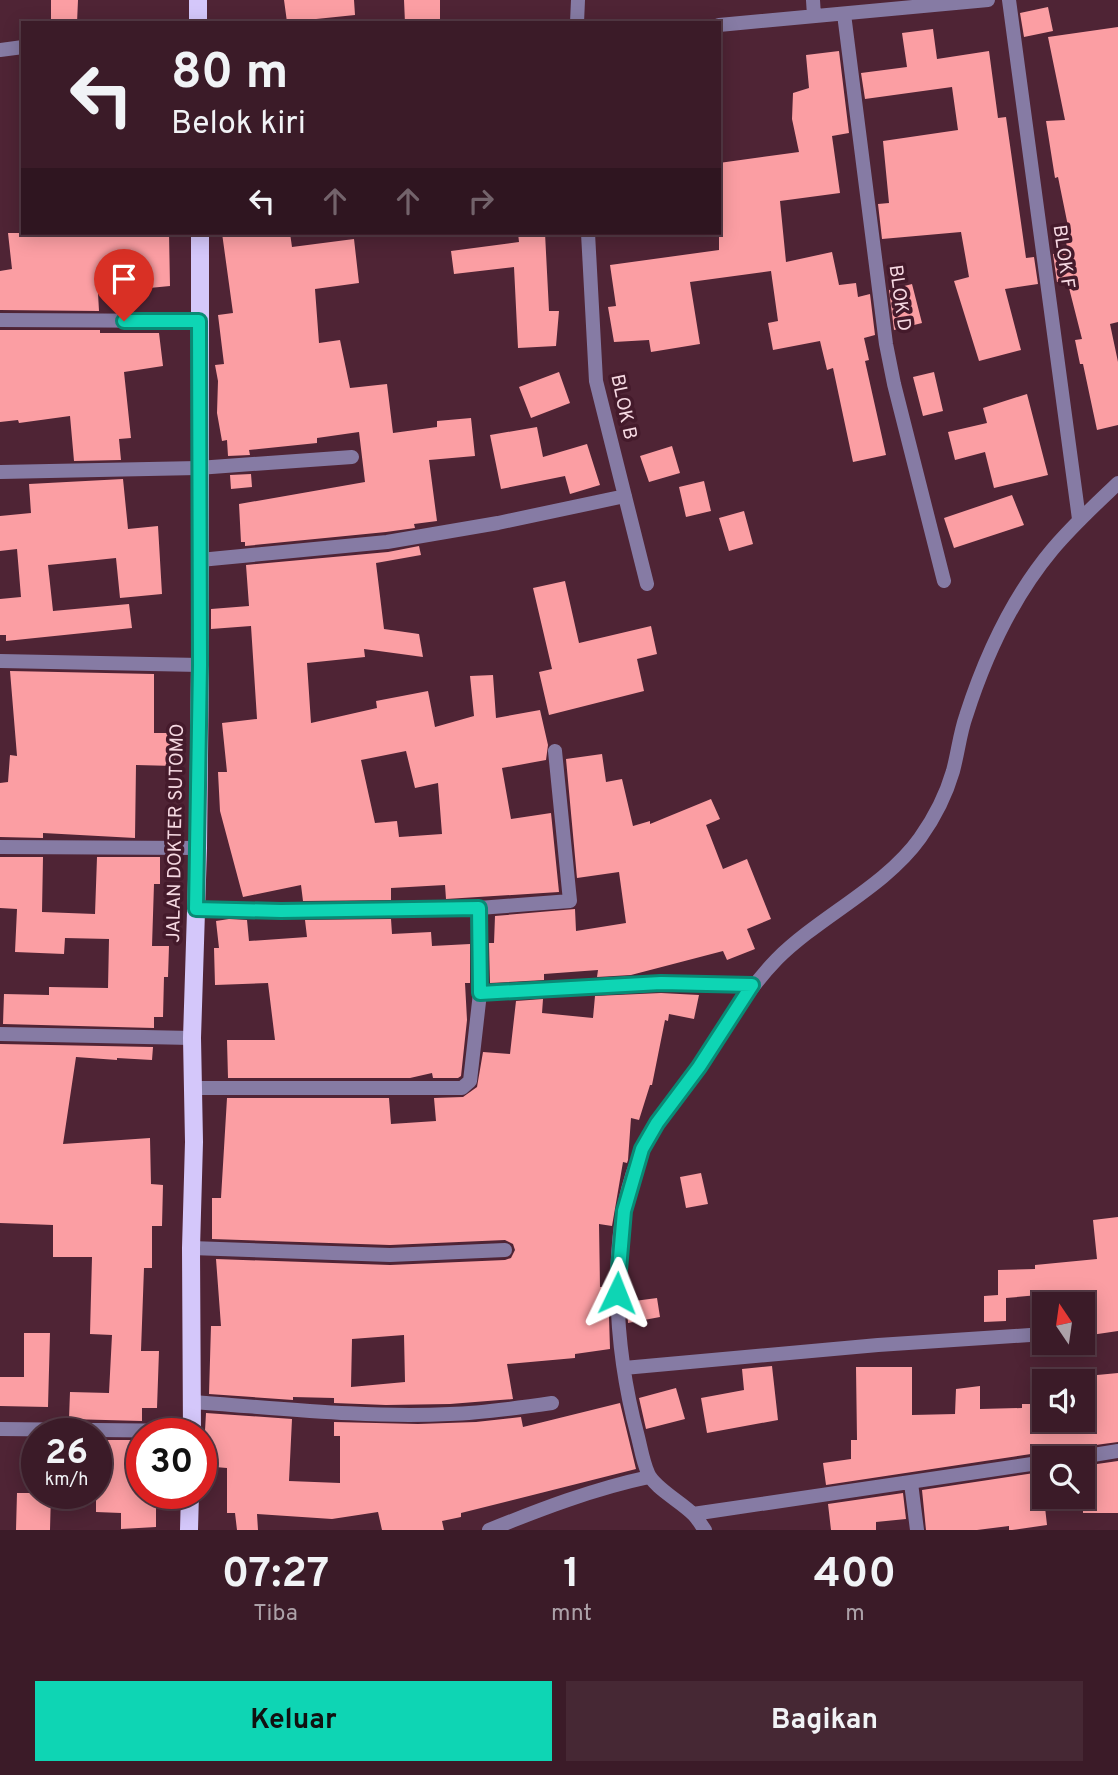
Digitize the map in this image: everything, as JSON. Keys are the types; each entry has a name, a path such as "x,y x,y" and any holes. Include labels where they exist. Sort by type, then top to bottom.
{"main road":[{"path":"198,0 198,21"},
{"name":"JALAN DOKTER SUTOMO","path":"192,1418 192,1038 200,665 200,235"},
{"path":"189,1530 190,1509"}],"street":[{"path":"577,21 578,0"},
{"path":"813,0 814,16"},
{"path":"721,25 988,0"},
{"name":"BLOK F","path":"1009,0 1080,519"},
{"name":"BLOK D","path":"844,14 886,344 944,581"},
{"path":"0,50 21,47"},
{"name":"BLOK B","path":"588,235 596,382 647,584"},
{"path":"0,320 199,321"},
{"path":"0,471 198,468 352,457"},
{"path":"705,1530 694,1514 649,1477 632,1414 624,1368 617,1278 624,1211 642,1149 752,985 812,928 897,864 918,840 945,795 965,718 987,660 1016,600 1050,552 1118,483"},
{"path":"200,560 387,542 498,523 625,496"},
{"path":"0,661 200,665"},
{"path":"196,909 281,911 479,908 570,901 555,751"},
{"path":"0,847 198,848"},
{"path":"194,1088 463,1088 470,1080 480,993 479,908"},
{"path":"480,993 661,983 752,985"},
{"path":"0,1034 192,1038"},
{"path":"191,1248 390,1255 505,1250"},
{"path":"624,1368 878,1345 1030,1335"},
{"path":"192,1402 388,1414 498,1411 552,1403"},
{"path":"0,1429 126,1431"},
{"path":"1095,1455 1118,1451"},
{"path":"694,1514 1032,1464"},
{"path":"489,1530 615,1484 649,1477"},
{"path":"911,1483 917,1530"},
{"path":"527,1530 529,1514"}],"building":[{"path":"51,0 78,0 77,21 51,21"},
{"path":"284,0 354,0 355,15 287,21"},
{"path":"404,0 440,0 440,21 405,21"},
{"path":"1048,7 1053,31 1024,37 1020,13"},
{"path":"1118,27 1118,322 1110,324 1118,362 1118,425 1097,430 1075,340 1082,339 1067,280 1057,282 1053,254 1068,252 1064,232 1069,231 1058,177 1055,178 1046,121 1065,120 1048,37"},
{"path":"933,29 937,59 989,51 998,118 1006,117 1026,258 1034,257 1038,284 1005,289 1021,350 979,361 954,281 969,277 961,232 882,239 878,204 889,203 883,141 958,130 952,87 865,99 861,73 907,67 902,33"},
{"path":"839,51 849,133 832,136 840,193 780,201 786,262 832,252 839,285 856,283 858,297 870,294 875,335 864,338 869,360 865,361 886,455 853,462 833,368 827,370 820,341 773,350 768,323 778,321 771,271 690,282 700,344 651,352 649,340 614,342 608,307 616,306 610,265 719,250 721,163 799,152 792,119 793,93 809,88 806,55"},
{"path":"8,233 169,235 170,286 98,293 99,311 0,310 0,271 12,269"},
{"path":"222,235 290,235 292,247 354,239 359,283 315,289 319,343 340,340 350,388 387,384 393,433 437,427 437,421 471,418 475,456 429,460 437,521 414,524 415,528 386,532 245,546 245,542 241,542 239,504 365,482 359,432 317,438 317,443 249,450 250,455 228,456 227,440 222,441 217,413 218,381 215,365 224,364 218,315 233,313"},
{"path":"518,235 545,235 549,311 559,311 556,346 518,348 514,267 454,274 451,251 519,242"},
{"path":"912,284 922,323 894,330 889,290"},
{"path":"0,330 159,333 163,366 124,372 131,438 119,439 121,460 74,461 70,416 19,423 18,420 0,422"},
{"path":"559,372 570,403 531,418 519,387"},
{"path":"934,372 943,411 923,416 913,377"},
{"path":"1027,394 1048,475 994,488 985,452 955,460 948,432 987,423 983,408"},
{"path":"537,427 543,457 587,444 600,485 570,494 565,476 501,489 490,435"},
{"path":"672,446 680,473 649,482 640,456"},
{"path":"251,474 252,487 231,489 230,475"},
{"path":"123,479 128,529 158,526 162,594 120,598 116,558 48,565 53,611 129,604 132,628 6,641 6,635 0,635 0,599 21,597 17,549 0,551 0,516 31,513 29,484"},
{"path":"704,481 711,511 686,517 679,487"},
{"path":"1012,495 1024,525 954,548 944,518"},
{"path":"744,511 753,544 729,551 719,518"},
{"path":"419,546 421,555 376,563 384,629 419,634 423,657 364,649 365,657 307,663 311,723 377,708 376,701 428,691 435,727 474,716 470,676 493,675 496,718 540,710 548,745 546,760 502,768 511,819 551,813 559,892 446,899 445,885 391,888 391,900 303,901 301,885 243,897 220,811 218,772 227,772 222,723 257,719 251,626 211,629 211,609 249,606 246,565 388,552","holes":["406,751 415,788 438,783 442,834 399,837 397,821 375,823 361,760"]},
{"path":"565,581 579,643 651,626 657,654 637,659 644,691 549,715 539,672 552,669 533,588"},
{"path":"10,671 154,674 154,733 176,733 175,766 136,765 135,838 43,833 43,838 0,837 0,783 8,782 10,755 17,756"},
{"path":"602,754 606,782 622,779 633,826 650,821 650,824 711,799 720,819 706,825 723,869 747,859 771,919 747,929 755,949 727,960 723,951 631,975 597,977 598,970 544,974 544,980 490,983 489,943 494,943 495,916 575,909 576,931 626,923 619,872 577,878 566,759"},
{"path":"0,857 43,857 42,912 95,914 97,857 160,857 160,884 154,884 152,946 169,946 168,977 164,977 163,1017 154,1017 154,1028 3,1024 4,994 49,995 49,987 108,988 109,939 65,938 64,954 15,952 17,909 0,908"},
{"path":"391,919 392,934 431,932 432,946 470,944 470,983 465,983 467,1020 461,1076 433,1078 432,1073 410,1078 228,1078 227,1040 275,1040 268,983 215,985 214,948 219,948 216,921 247,920 249,941 307,937 305,920"},
{"path":"661,993 699,995 694,1019 669,1014 668,1021 665,1020 652,1085 639,1120 631,1118 628,1160 627,1163 623,1162 612,1226 599,1224 600,1287 608,1287 610,1349 575,1354 575,1358 507,1364 513,1399 386,1405 334,1403 334,1398 293,1397 293,1400 209,1394 211,1326 221,1326 216,1259 390,1265 505,1260 511,1258 515,1250 513,1244 505,1240 390,1245 212,1239 212,1198 221,1198 227,1098 389,1098 391,1124 436,1121 434,1098 463,1097 477,1087 483,1052 510,1054 516,1001 543,999 542,1013 593,1018 595,996","holes":["404,1335 405,1382 351,1387 352,1339"]},
{"path":"0,1044 153,1047 152,1060 76,1057 63,1144 150,1138 151,1184 163,1185 162,1226 152,1226 152,1268 144,1268 141,1351 159,1351 157,1408 142,1408 142,1418 126,1418 126,1421 69,1418 70,1392 109,1393 112,1335 90,1334 92,1257 53,1257 53,1225 0,1223"},
{"path":"701,1173 708,1204 686,1208 680,1177"},
{"path":"1118,1217 1118,1331 1096,1334 1096,1292 1084,1291 1032,1292 1032,1296 1006,1298 1006,1321 984,1322 984,1296 998,1295 998,1270 1035,1269 1035,1265 1097,1259 1093,1220"},
{"path":"657,1298 660,1317 628,1323 627,1302"},
{"path":"24,1333 50,1333 48,1407 0,1406 0,1377 24,1377"},
{"path":"772,1366 778,1420 707,1433 701,1398 744,1390 742,1369"},
{"path":"856,1367 912,1367 912,1415 955,1414 956,1389 980,1386 980,1409 1022,1408 1022,1404 1032,1404 1032,1432 1095,1432 1095,1375 1118,1373 1118,1442 1088,1446 1032,1446 1032,1454 826,1485 823,1463 851,1459 851,1440 857,1440"},
{"path":"676,1388 685,1419 646,1429 639,1398"},
{"path":"620,1403 636,1469 461,1513 461,1517 442,1521 444,1530 382,1530 378,1512 332,1519 257,1514 258,1530 237,1530 235,1513 227,1513 227,1468 217,1467 217,1418 206,1418 206,1413 292,1419 289,1481 340,1483 340,1436 334,1436 334,1422 418,1424 521,1417 523,1427"},
{"path":"112,1440 126,1440 126,1509 156,1509 156,1527 121,1529 121,1513 96,1512 96,1509 112,1509"},
{"path":"1118,1461 1118,1513 1083,1513 1083,1509 1095,1509 1095,1464"},
{"path":"1032,1473 1032,1509 1045,1509 1047,1525 1012,1530 1009,1530 1009,1526 977,1530 926,1530 922,1490"},
{"path":"17,1493 21,1493 21,1509 51,1509 50,1530 16,1530"},
{"path":"903,1493 906,1519 876,1522 876,1530 831,1530 828,1504"}],"route":[{"path":"124,321 199,321 200,665 196,909 281,911 479,908 480,993 588,985 752,985 642,1149 624,1211 617,1293"}]}
